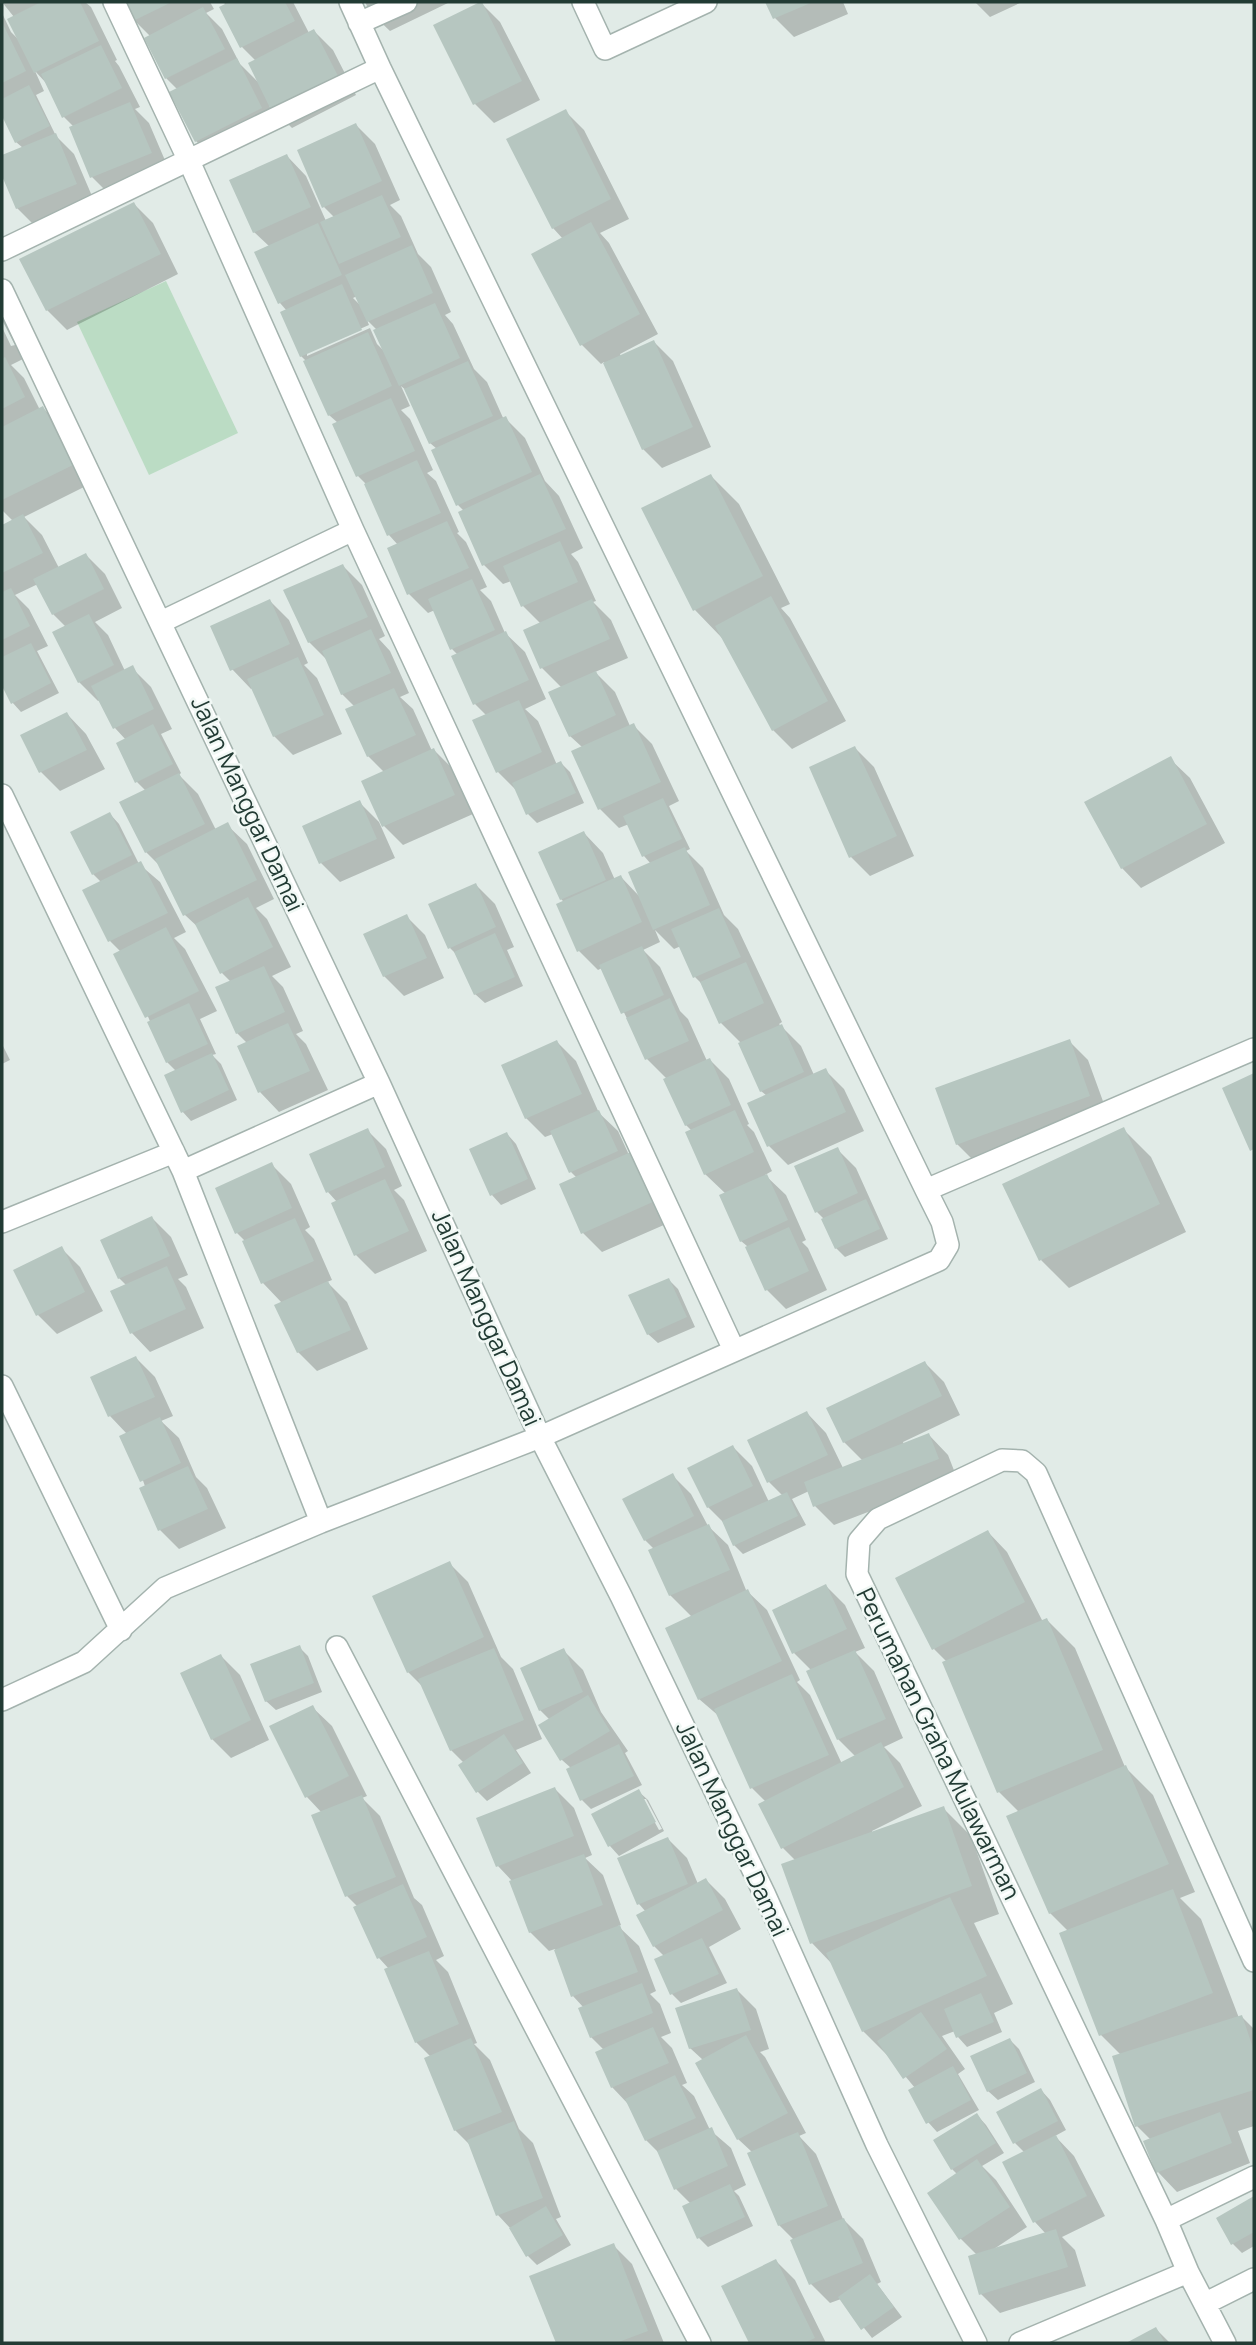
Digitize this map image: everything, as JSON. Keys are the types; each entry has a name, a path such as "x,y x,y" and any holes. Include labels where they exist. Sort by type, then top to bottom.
{"street":[{"path":"114,2 189,161 354,530 734,1350"},
{"path":"2,1700 84,1662 165,1588 321,1522 540,1437 939,1260 948,1245 942,1222 350,2"},
{"path":"359,23 405,2"},
{"path":"583,2 605,49 706,2"},
{"path":"2,250 380,68"},
{"name":"Jalan Manggar Damai","path":"2,290 379,1083 540,1437 632,1619 764,1893 877,2145 976,2343"},
{"path":"161,622 354,530"},
{"path":"2,794 179,1162 321,1522"},
{"path":"926,1190 1254,1049"},
{"path":"2,1222 179,1162 379,1083"},
{"path":"2,1386 121,1630"},
{"name":"Perumahan Graha Mulawarman","path":"1225,2343 1188,2272 1166,2220 857,1574 859,1541 878,1518 1002,1460 1021,1461 1036,1473 1254,1961"},
{"path":"337,1647 699,2343"},
{"path":"1166,2220 1254,2177"},
{"path":"1020,2343 1188,2272"},
{"path":"1206,2303 1254,2279"}],"green space":[{"path":"166,281 238,433 149,475 77,322"}],"building":[{"path":"41,2 80,2 99,41 34,73 7,19"},
{"path":"122,2 172,2 133,21"},
{"path":"229,2 285,2 295,21 240,48 219,7"},
{"path":"480,2 522,81 473,105 433,25"},
{"path":"765,2 813,2 773,19"},
{"path":"203,7 225,49 165,79 144,38"},
{"path":"2,22 26,71 2,83"},
{"path":"314,29 338,76 271,110 248,63"},
{"path":"101,45 122,88 62,118 41,74"},
{"path":"237,58 262,108 195,142 169,92"},
{"path":"29,85 50,126 15,143 2,116 2,99"},
{"path":"130,102 152,153 90,178 69,127"},
{"path":"566,109 611,199 552,229 506,139"},
{"path":"356,123 382,181 322,208 297,150"},
{"path":"56,133 77,184 16,209 2,176 2,155"},
{"path":"287,154 311,207 253,233 229,180"},
{"path":"382,195 401,237 339,264 320,222"},
{"path":"134,202 161,254 46,311 19,259"},
{"path":"591,222 640,314 580,346 531,254"},
{"path":"318,223 342,275 278,304 254,252"},
{"path":"412,245 433,293 367,322 345,275"},
{"path":"342,284 362,330 300,357 280,312"},
{"path":"435,303 460,358 399,386 373,330"},
{"path":"368,332 392,386 328,416 303,361"},
{"path":"654,340 693,427 642,450 603,363"},
{"path":"5,357 25,397 2,409 2,359"},
{"path":"468,361 493,416 429,444 404,389"},
{"path":"391,398 415,451 356,477 332,424"},
{"path":"43,406 73,465 2,500 2,427"},
{"path":"506,416 532,472 456,506 431,450"},
{"path":"417,460 441,513 387,536 364,484"},
{"path":"540,474 566,529 482,566 458,512"},
{"path":"711,474 763,576 693,611 641,508"},
{"path":"23,514 43,553 2,573 2,525"},
{"path":"447,521 469,568 407,595 387,548"},
{"path":"560,541 578,582 521,607 503,566"},
{"path":"86,553 104,589 52,615 33,579"},
{"path":"343,564 368,617 308,643 283,590"},
{"path":"472,579 495,630 450,650 428,599"},
{"path":"11,588 30,626 2,640 2,592"},
{"path":"771,596 828,701 772,731 715,626"},
{"path":"270,599 290,644 230,671 210,626"},
{"path":"592,599 610,639 540,669 523,630"},
{"path":"89,614 114,665 78,683 52,632"},
{"path":"371,629 391,673 341,695 322,651"},
{"path":"506,631 529,680 473,705 451,656"},
{"path":"31,643 51,683 11,704 2,686 2,657"},
{"path":"298,657 324,715 273,737 247,679"},
{"path":"133,665 154,709 113,729 91,686"},
{"path":"596,671 616,715 569,737 548,692"},
{"path":"394,688 416,735 367,757 345,709"},
{"path":"519,700 542,752 496,773 472,720"},
{"path":"67,712 87,750 39,773 20,735"},
{"path":"634,723 661,782 598,810 571,751"},
{"path":"153,724 173,764 135,783 116,743"},
{"path":"855,746 897,836 849,858 809,767"},
{"path":"434,748 455,795 382,827 361,781"},
{"path":"1171,756 1207,824 1121,869 1084,802"},
{"path":"561,761 576,793 526,815 512,783"},
{"path":"179,773 205,824 145,853 119,802"},
{"path":"663,798 682,839 642,857 623,816"},
{"path":"360,800 377,839 319,864 302,826"},
{"path":"110,812 132,855 92,875 70,832"},
{"path":"228,822 257,880 183,916 155,859"},
{"path":"584,831 606,880 560,900 538,852"},
{"path":"685,847 710,905 653,930 628,872"},
{"path":"141,861 168,913 108,942 82,890"},
{"path":"621,875 642,922 577,952 556,904"},
{"path":"476,883 496,927 448,949 428,904"},
{"path":"248,897 273,947 220,974 195,924"},
{"path":"719,908 741,957 693,978 671,929"},
{"path":"407,914 427,958 383,977 363,934"},
{"path":"166,927 199,991 145,1018 113,954"},
{"path":"495,933 515,977 474,995 454,952"},
{"path":"642,946 664,995 621,1014 599,965"},
{"path":"746,962 764,1003 719,1024 700,982"},
{"path":"264,966 285,1012 236,1034 215,987"},
{"path":"670,998 689,1041 645,1060 626,1018"},
{"path":"189,1003 208,1044 166,1063 147,1022"},
{"path":"288,1023 310,1071 258,1093 237,1046"},
{"path":"782,1024 804,1072 760,1092 738,1043"},
{"path":"1070,1039 1090,1096 956,1145 935,1088"},
{"path":"557,1040 582,1094 525,1119 501,1065"},
{"path":"212,1053 229,1090 181,1113 164,1075"},
{"path":"710,1058 731,1105 685,1126 663,1079"},
{"path":"826,1068 846,1112 767,1147 747,1103"},
{"path":"1254,1073 1254,1149 1250,1151 1222,1088"},
{"path":"599,1110 618,1151 569,1173 550,1131"},
{"path":"735,1110 754,1152 704,1175 685,1132"},
{"path":"1124,1127 1160,1204 1039,1261 1002,1184"},
{"path":"368,1128 385,1167 326,1193 309,1154"},
{"path":"507,1132 528,1179 490,1196 469,1149"},
{"path":"838,1147 858,1193 815,1213 794,1166"},
{"path":"633,1151 655,1201 581,1234 559,1184"},
{"path":"272,1162 292,1208 235,1234 215,1188"},
{"path":"767,1174 788,1220 740,1242 719,1195"},
{"path":"385,1179 409,1231 354,1256 331,1203"},
{"path":"866,1199 880,1229 835,1249 821,1219"},
{"path":"152,1216 170,1256 118,1279 100,1240"},
{"path":"295,1218 314,1261 261,1284 242,1241"},
{"path":"789,1227 809,1271 765,1291 745,1247"},
{"path":"62,1246 85,1292 36,1316 13,1270"},
{"path":"167,1266 186,1309 130,1334 110,1291"},
{"path":"669,1278 687,1317 647,1335 628,1295"},
{"path":"328,1281 351,1330 297,1353 274,1305"},
{"path":"136,1356 155,1397 108,1417 90,1377"},
{"path":"925,1361 942,1396 843,1443 826,1408"},
{"path":"807,1411 828,1455 767,1483 747,1440"},
{"path":"160,1417 181,1463 140,1482 119,1436"},
{"path":"929,1433 939,1459 813,1507 804,1482"},
{"path":"733,1445 753,1486 707,1508 687,1468"},
{"path":"188,1466 208,1509 158,1531 139,1488"},
{"path":"673,1473 694,1516 644,1541 622,1499"},
{"path":"787,1492 798,1516 733,1546 722,1521"},
{"path":"709,1524 730,1570 669,1596 648,1550"},
{"path":"988,1530 1025,1602 932,1650 895,1578"},
{"path":"450,1561 484,1637 407,1673 372,1596"},
{"path":"826,1584 847,1629 792,1654 772,1610"},
{"path":"748,1589 782,1661 698,1700 665,1628"},
{"path":"1047,1618 1103,1750 997,1793 942,1662"},
{"path":"300,1645 314,1683 265,1702 250,1664"},
{"path":"494,1648 524,1720 450,1751 418,1679"},
{"path":"564,1648 583,1692 539,1711 520,1668"},
{"path":"855,1650 886,1719 837,1740 806,1671"},
{"path":"221,1654 251,1720 211,1740 180,1673"},
{"path":"792,1674 829,1755 750,1789 714,1709"},
{"path":"588,1695 610,1731 560,1761 538,1725"},
{"path":"313,1705 349,1776 305,1798 269,1726"},
{"path":"504,1734 523,1763 476,1793 458,1765"},
{"path":"881,1742 904,1787 781,1849 758,1804"},
{"path":"619,1744 634,1776 580,1801 566,1769"},
{"path":"1126,1765 1169,1864 1049,1914 1006,1816"},
{"path":"555,1787 574,1836 496,1867 476,1818"},
{"path":"639,1789 656,1822 608,1847 591,1814"},
{"path":"362,1795 396,1877 345,1897 311,1815"},
{"path":"944,1806 972,1886 810,1944 781,1864"},
{"path":"668,1837 688,1884 637,1905 617,1858"},
{"path":"584,1854 603,1905 529,1933 509,1881"},
{"path":"706,1878 723,1910 653,1947 636,1915"},
{"path":"403,1884 427,1937 377,1959 353,1907"},
{"path":"1173,1889 1213,1993 1099,2036 1059,1933"},
{"path":"950,1897 987,1976 862,2032 826,1953"},
{"path":"620,1925 638,1972 571,1997 554,1950"},
{"path":"702,1938 719,1974 670,1995 654,1959"},
{"path":"429,1951 459,2024 415,2043 384,1969"},
{"path":"642,1983 653,2013 590,2038 578,2008"},
{"path":"737,1988 751,2030 689,2049 675,2008"},
{"path":"981,1993 994,2022 956,2038 944,2009"},
{"path":"921,2012 947,2049 903,2079 877,2041"},
{"path":"1242,2015 1254,2051 1254,2090 1135,2127 1112,2056"},
{"path":"653,2027 669,2063 611,2088 595,2052"},
{"path":"746,2035 788,2113 737,2140 695,2063"},
{"path":"471,2038 502,2112 454,2131 424,2058"},
{"path":"1010,2038 1027,2073 987,2092 970,2056"},
{"path":"953,2066 971,2100 926,2124 908,2090"},
{"path":"675,2075 696,2118 645,2141 625,2099"},
{"path":"1041,2088 1058,2121 1013,2144 996,2112"},
{"path":"1220,2112 1232,2143 1156,2173 1143,2141"},
{"path":"977,2113 996,2143 951,2170 933,2140"},
{"path":"514,2121 543,2198 496,2216 467,2140"},
{"path":"712,2127 728,2166 674,2190 657,2151"},
{"path":"798,2132 828,2206 778,2226 747,2153"},
{"path":"1056,2135 1087,2196 1033,2223 1002,2162"},
{"path":"977,2159 1010,2207 959,2240 927,2193"},
{"path":"730,2184 745,2217 697,2239 682,2206"},
{"path":"1254,2196 1254,2232 1231,2245 1216,2218"},
{"path":"546,2206 563,2235 526,2257 509,2228"},
{"path":"844,2218 863,2263 809,2285 790,2240"},
{"path":"1056,2229 1068,2267 979,2295 968,2256"},
{"path":"614,2243 648,2331 616,2343 556,2343 529,2276"},
{"path":"776,2259 815,2338 804,2343 749,2343 721,2286"},
{"path":"870,2274 894,2307 861,2330 838,2297"},
{"path":"1156,2327 1165,2343 1126,2343"}]}
